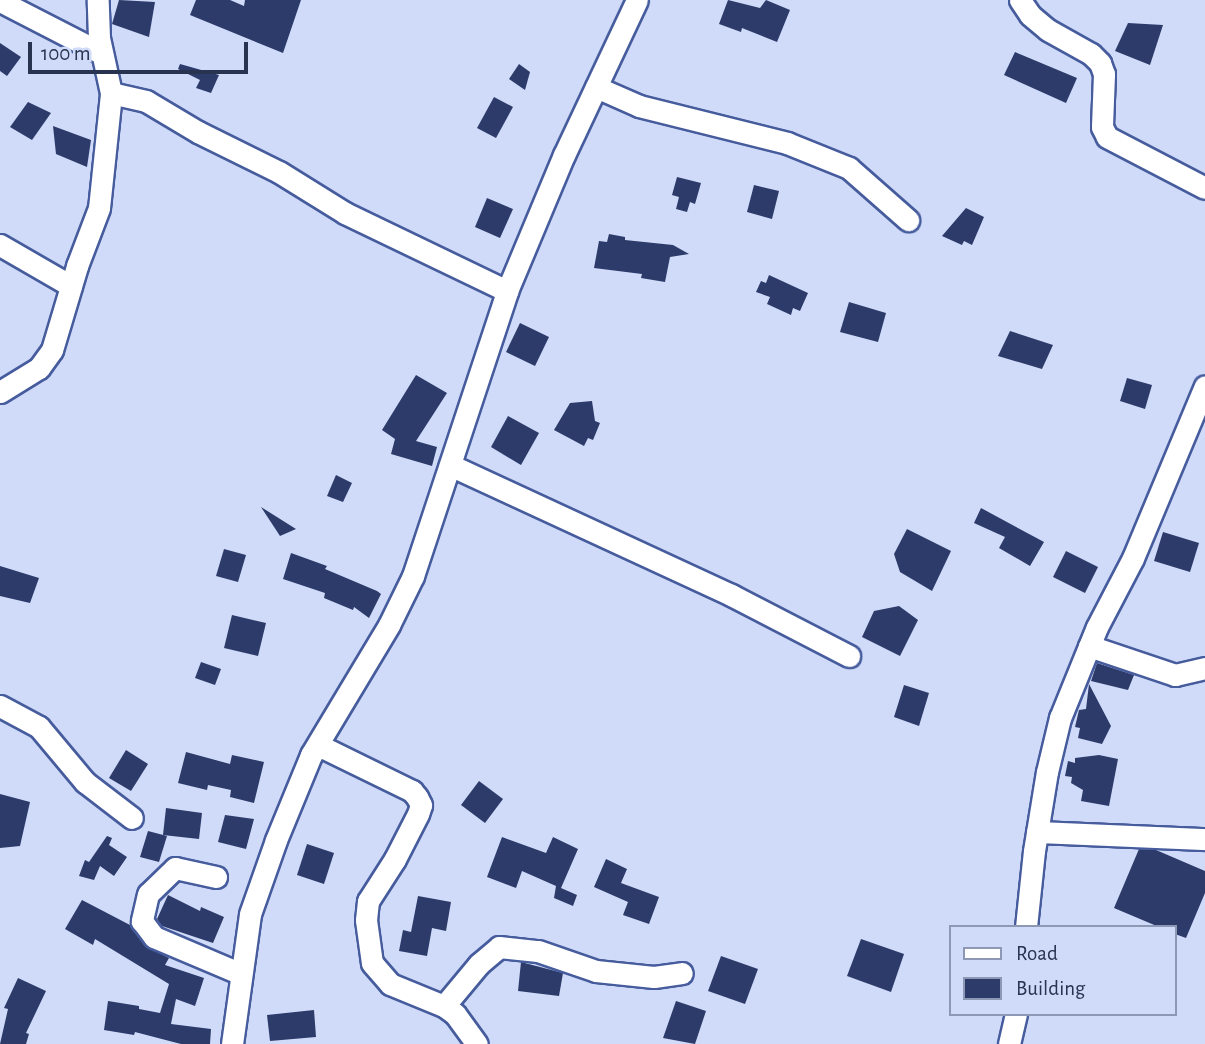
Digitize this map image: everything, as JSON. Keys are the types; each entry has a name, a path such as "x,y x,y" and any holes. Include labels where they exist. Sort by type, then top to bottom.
{"street":[{"path":"0,392 46,361 62,325 71,286 99,208 111,93 101,53 98,0"},
{"path":"232,1044 239,973 250,914 275,840 318,745 413,576 508,291 637,0"},
{"path":"1020,0 1030,15 1048,30 1091,54 1100,63 1104,74 1102,127 1107,137 1205,188"},
{"path":"0,1 101,53"},
{"path":"596,88 639,106 774,139 849,167 908,220"},
{"path":"111,93 146,101 198,132 279,172 345,213 508,291"},
{"path":"0,245 71,286"},
{"path":"1026,925 1037,832 1060,718 1089,646 1133,558 1205,386"},
{"path":"450,465 730,595 849,656"},
{"path":"1089,646 1175,675 1205,668"},
{"path":"0,707 39,727 85,782 131,818"},
{"path":"318,745 412,791 417,797 421,805 418,814 395,859 368,901 366,920 372,963 379,975 390,984 444,1006 468,1030 477,1044"},
{"path":"1037,832 1205,839"},
{"path":"216,877 175,868 148,894 142,921 154,937 239,973"},
{"path":"444,1006 480,964 499,947 538,951 596,971 654,977 682,973"},
{"path":"1009,1044 1016,1016"}],"building":[{"path":"119,0 155,2 149,37 112,24"},
{"path":"196,0 230,0 244,6 245,0 301,0 283,53 190,15"},
{"path":"728,0 760,8 766,0 790,10 777,42 742,28 741,32 719,24"},
{"path":"1128,23 1163,25 1150,65 1115,51"},
{"path":"0,43 21,57 7,76 0,71"},
{"path":"1015,52 1077,78 1066,103 1004,75"},
{"path":"180,64 219,75 211,93 196,88 200,80 178,69"},
{"path":"519,64 530,72 525,90 509,79"},
{"path":"494,97 513,107 496,138 477,128"},
{"path":"28,102 51,113 32,140 10,127"},
{"path":"53,126 91,140 87,167 56,154"},
{"path":"677,177 701,183 695,204 690,202 687,212 676,209 679,197 672,195"},
{"path":"754,185 779,191 772,219 747,212"},
{"path":"487,198 513,209 500,238 475,227"},
{"path":"966,208 984,217 972,245 964,241 962,245 942,236"},
{"path":"609,234 625,237 625,240 673,245 689,254 670,257 665,282 641,278 642,274 594,268 599,241 607,242"},
{"path":"769,275 808,293 800,311 793,308 791,315 767,304 770,297 756,292 761,281 766,283"},
{"path":"849,302 886,313 878,342 840,332"},
{"path":"520,323 549,337 535,366 506,352"},
{"path":"1010,331 1053,345 1042,369 998,356"},
{"path":"416,375 447,393 416,441 437,447 432,466 391,454 395,439 382,430"},
{"path":"1127,378 1152,385 1145,409 1120,401"},
{"path":"592,401 595,421 600,423 593,440 588,438 584,446 554,430 570,403"},
{"path":"508,416 539,433 521,465 491,447"},
{"path":"336,475 352,483 343,502 327,496"},
{"path":"261,507 296,529 280,536"},
{"path":"981,508 1044,542 1030,566 999,548 1005,537 974,523"},
{"path":"907,529 951,551 932,591 900,572 894,554"},
{"path":"1163,532 1199,543 1190,572 1154,561"},
{"path":"224,549 246,555 238,582 216,576"},
{"path":"1066,551 1098,567 1085,593 1053,577"},
{"path":"291,553 327,566 325,569 381,594 369,618 354,607 353,610 324,598 325,593 283,579"},
{"path":"0,566 39,578 30,603 0,596"},
{"path":"899,606 918,620 900,656 862,637 874,611"},
{"path":"232,615 266,623 258,656 224,648"},
{"path":"201,662 221,669 215,685 195,678"},
{"path":"1097,663 1134,675 1128,690 1091,681"},
{"path":"1089,684 1111,726 1102,744 1078,738 1080,728 1075,727 1079,710 1086,709"},
{"path":"904,685 929,693 919,726 894,717"},
{"path":"126,750 148,764 131,791 109,778"},
{"path":"186,752 230,764 232,755 264,762 254,803 230,797 231,790 208,785 207,790 178,783"},
{"path":"1099,755 1118,759 1109,806 1081,801 1083,790 1071,783 1072,777 1065,776 1068,761 1075,763 1075,758"},
{"path":"479,781 503,799 485,823 461,805"},
{"path":"0,794 30,802 20,846 0,848"},
{"path":"166,808 202,813 199,839 163,835"},
{"path":"225,815 254,819 246,849 218,842"},
{"path":"148,831 167,836 159,862 140,857"},
{"path":"107,836 112,838 109,845 127,857 114,876 100,866 94,880 79,876 85,860 89,862"},
{"path":"502,837 546,853 553,837 578,849 561,888 577,895 573,906 554,898 556,886 522,871 516,888 487,877"},
{"path":"307,844 334,853 324,884 297,875"},
{"path":"1139,849 1156,850 1205,871 1205,893 1186,938 1177,935 1177,925 1154,925 1114,908"},
{"path":"606,859 627,869 621,883 659,897 649,924 623,915 628,902 594,887"},
{"path":"168,895 200,911 201,907 224,917 213,943 162,926 157,919"},
{"path":"418,896 451,902 446,931 432,928 427,956 399,951 403,930 411,932"},
{"path":"82,900 130,925 144,945 169,958 165,965 204,978 195,1006 176,999 171,1024 211,1029 210,1044 181,1044 135,1032 134,1035 104,1030 108,1001 160,1013 169,984 95,939 93,945 65,929"},
{"path":"861,939 904,954 891,992 847,976"},
{"path":"721,956 758,969 745,1004 708,991"},
{"path":"521,962 563,973 559,996 518,991"},
{"path":"18,978 46,991 26,1033 29,1034 26,1044 0,1044 8,1009 4,1008"},
{"path":"676,1001 706,1011 695,1044 663,1038"},
{"path":"314,1010 316,1037 270,1041 267,1015"}]}
